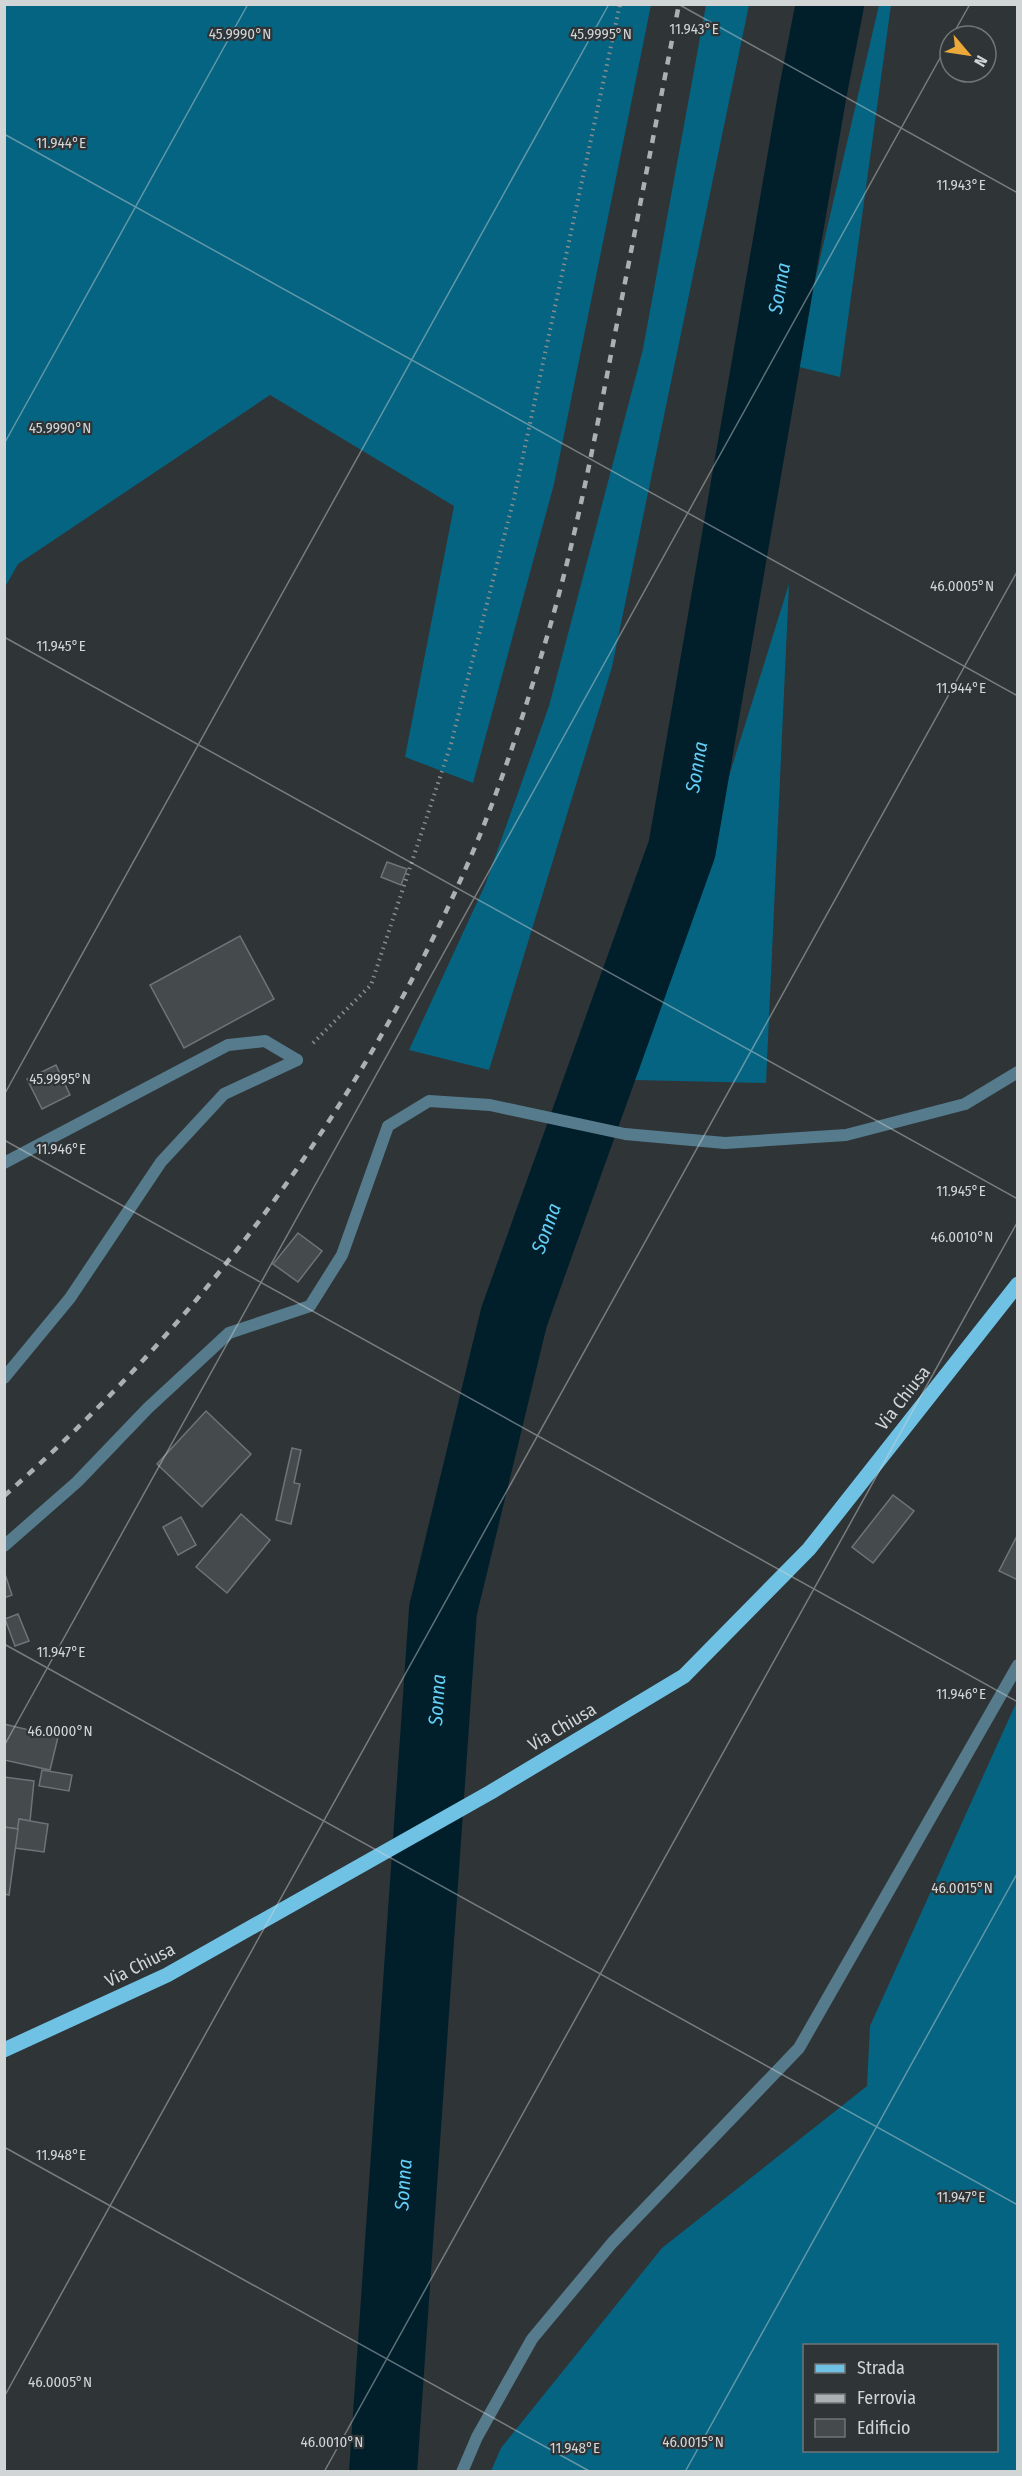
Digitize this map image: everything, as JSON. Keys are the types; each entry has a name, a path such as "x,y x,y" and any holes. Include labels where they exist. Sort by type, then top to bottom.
{"main road":[{"name":"Via Chiusa","path":"4,2050 167,1975 491,1792 684,1676 809,1549 1017,1284"}],"street":[{"path":"4,1163 228,1045 265,1041 297,1060"},
{"path":"4,1378 70,1298 169,1153 224,1094 297,1060"},
{"path":"4,1546 77,1482 148,1408 229,1333 310,1306 342,1255 388,1126 429,1101 490,1105 625,1134 725,1143 846,1135 965,1104 1017,1072"},
{"path":"462,2472 477,2437 531,2339 612,2243 799,2048 1017,1665"}],"path":[{"path":"297,1060 371,985 451,744 514,498 620,4"}],"shaded area":[{"path":"5,4 651,5 554,484 473,783 405,757 454,506 270,395 18,564 5,587"},
{"path":"706,5 749,5 612,667 489,1070 409,1050 485,885 549,706 643,349"},
{"path":"879,5 891,5 840,377 795,366"},
{"path":"789,584 766,1083 634,1080"},
{"path":"1017,1701 1017,2471 491,2471 501,2448 662,2248 867,2086 870,2026"}],"building":[{"path":"387,862 407,869 401,885 381,877"},
{"path":"240,936 274,999 184,1048 150,985"},
{"path":"56,1065 70,1095 42,1109 27,1079"},
{"path":"298,1233 322,1251 298,1282 273,1264"},
{"path":"206,1411 251,1454 202,1507 157,1464"},
{"path":"292,1448 301,1450 294,1483 300,1484 291,1524 276,1520"},
{"path":"893,1495 914,1511 873,1563 852,1547"},
{"path":"241,1514 270,1540 227,1593 196,1567"},
{"path":"181,1517 196,1545 178,1555 163,1527"},
{"path":"1018,1534 1018,1580 999,1571"},
{"path":"4,1571 12,1595 4,1598"},
{"path":"18,1614 29,1641 15,1646 5,1619"},
{"path":"4,1724 58,1737 50,1770 4,1760"},
{"path":"42,1770 72,1775 69,1791 39,1786"},
{"path":"4,1777 34,1781 30,1821 19,1819 18,1829 4,1827"},
{"path":"19,1819 48,1824 44,1852 15,1848"},
{"path":"4,1827 18,1829 9,1895 4,1894"}],"waterway":[{"name":"Sonna","path":"383,2472 443,1610 514,1317 682,849 830,4"}],"railway":[{"path":"4,1496 76,1429 145,1359 209,1285 269,1208 324,1128 376,1045 423,959 465,870 519,727 566,567 599,418 679,4"}]}
